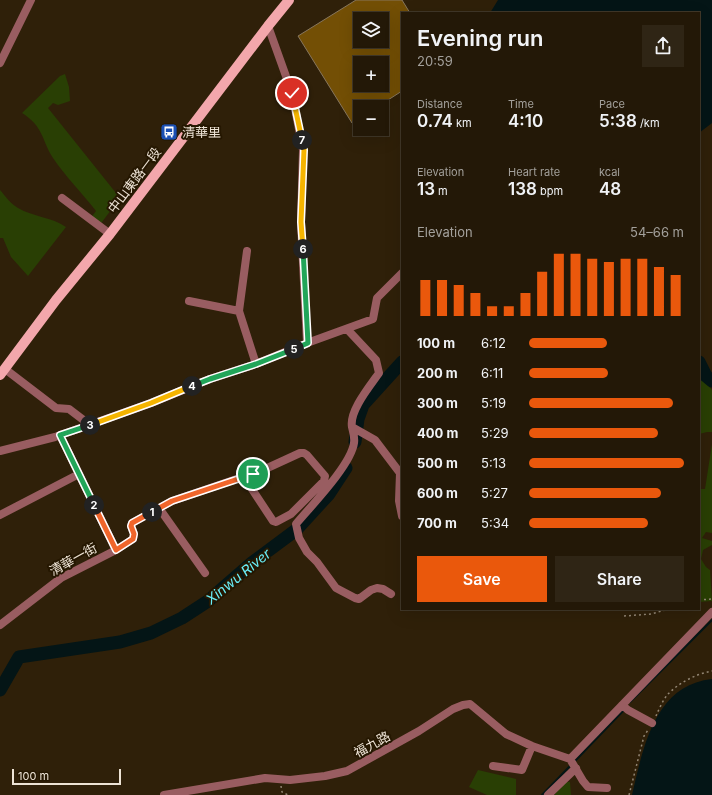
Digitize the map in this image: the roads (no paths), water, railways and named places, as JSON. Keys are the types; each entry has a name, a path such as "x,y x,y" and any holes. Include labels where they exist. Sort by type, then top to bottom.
{"main road":[{"name":"中山東路一段","path":"2,372 56,300 110,234 289,0"}],"street":[{"path":"0,63 30,2 21,0"},
{"path":"268,26 292,93 304,150 301,222 308,343"},
{"path":"62,198 110,234"},
{"path":"247,251 239,311 256,364"},
{"path":"0,451 60,435 90,425 373,319 378,298 401,274"},
{"path":"189,301 239,311"},
{"path":"347,329 376,360 379,373 360,401 351,422 354,428 354,444 345,463 327,488 296,524 299,538 307,552 317,562 336,588 355,598 359,598 377,588 383,589 391,594"},
{"path":"2,372 56,408 69,409 90,425"},
{"path":"354,428 375,440 400,473 399,501 401,511"},
{"name":"清華一街","path":"0,625 61,578 116,550 60,435"},
{"path":"116,550 133,539 134,534 131,526 132,523 172,501 263,470 300,453 307,455 325,476 324,481 291,514 276,522 273,520 244,477"},
{"path":"0,514 79,474"},
{"path":"159,508 205,573"},
{"path":"607,788 588,787 570,759 712,612"},
{"name":"福九路","path":"164,795 265,778 290,780 325,776 347,771 419,731 454,709 462,705 470,704 506,734 532,746 570,759"},
{"path":"622,705 628,710 652,723"},
{"path":"493,766 522,770 532,746"},
{"path":"548,795 576,768"}],"waterway":[{"name":"Xinwu River","path":"355,442 358,419 363,405 401,363"},
{"name":"Xinwu River","path":"700,364 706,376 712,381"},
{"name":"Xinwu River","path":"0,690 19,657 120,642 151,633 182,618 208,601 253,562 296,530 329,494 346,468"},
{"path":"630,702 712,620"},
{"path":"574,762 624,710"},
{"path":"542,795 571,765"}],"place":[{"name":"清華里","path":"169,132"}]}
